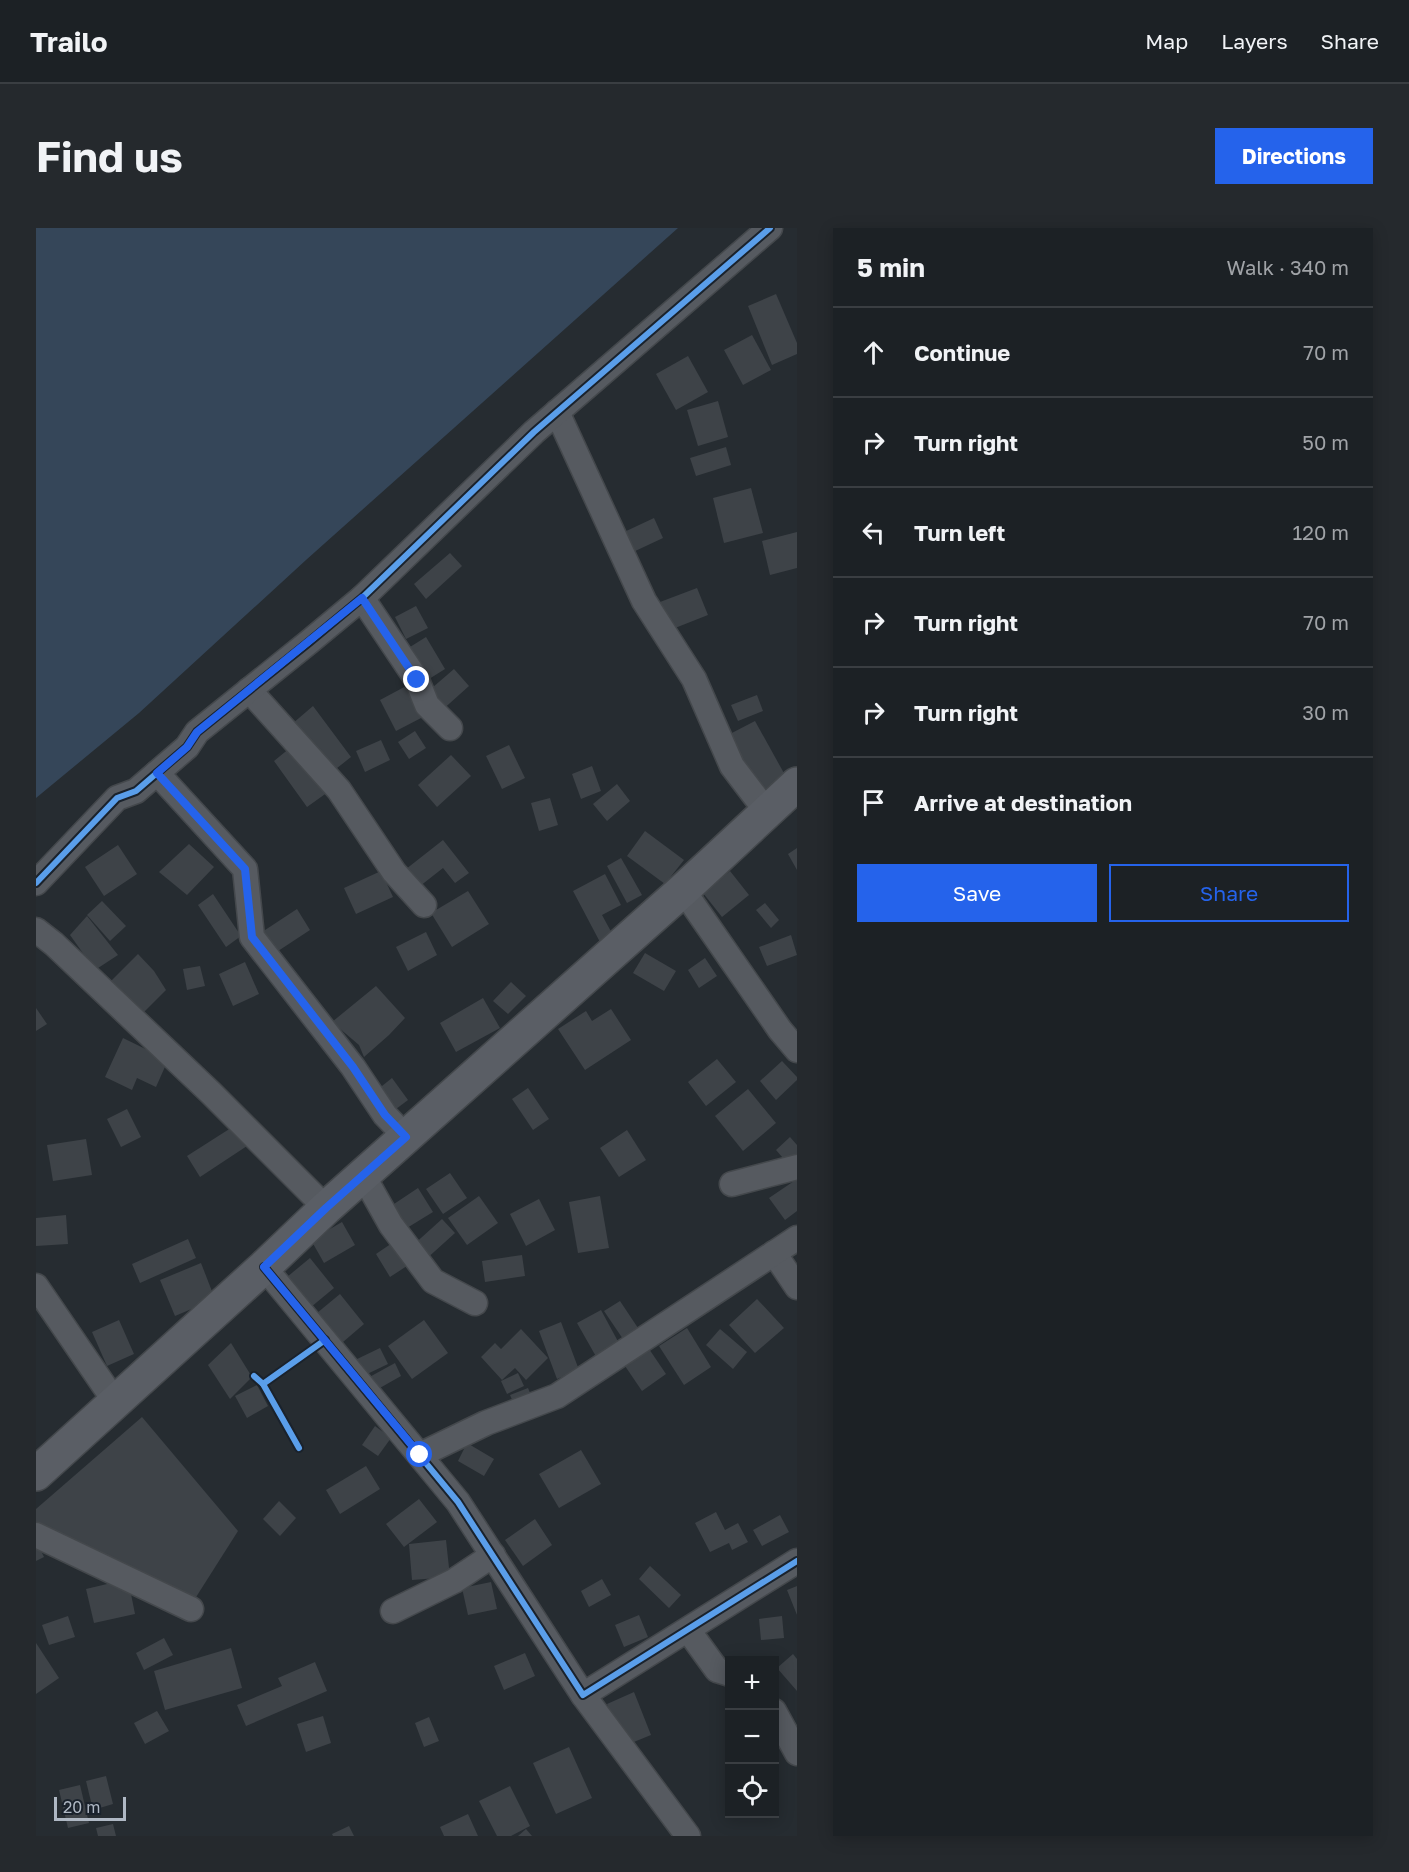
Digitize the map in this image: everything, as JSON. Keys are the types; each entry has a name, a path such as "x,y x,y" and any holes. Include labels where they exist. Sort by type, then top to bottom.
{"main road":[{"path":"36,1474 326,1208 683,890 797,784"}],"street":[{"path":"36,883 117,798 136,791 187,747 197,732 362,598 534,432 770,228"},
{"path":"557,412 644,601 694,679 732,766 766,812"},
{"path":"362,598 417,680 427,705 450,728"},
{"path":"249,690 339,790 394,872 424,905"},
{"path":"157,773 245,869 252,937 353,1067 385,1115 406,1137"},
{"path":"683,890 780,1030 797,1050"},
{"path":"36,930 54,944 211,1093 326,1208"},
{"path":"732,1184 797,1167"},
{"path":"363,1175 391,1225 433,1281 475,1303"},
{"path":"420,1455 486,1423 557,1396 797,1238"},
{"path":"774,1253 797,1287"},
{"path":"264,1267 459,1502 583,1695 688,1836"},
{"path":"36,1286 116,1403"},
{"path":"36,1535 191,1609"},
{"path":"393,1611 454,1581 493,1555"},
{"path":"583,1695 797,1561"},
{"path":"688,1630 717,1670 725,1673"},
{"path":"779,1720 797,1753"}],"water":[{"path":"36,228 678,228 306,560 139,713 36,798"}],"building":[{"path":"776,294 797,343 797,354 772,365 748,306"},
{"path":"752,335 771,370 743,385 724,350"},
{"path":"688,356 708,392 676,410 656,374"},
{"path":"718,401 728,437 698,446 687,410"},
{"path":"726,447 731,465 696,476 690,458"},
{"path":"751,488 763,533 724,543 713,498"},
{"path":"654,518 663,538 631,553 622,533"},
{"path":"797,532 797,568 770,575 762,541"},
{"path":"450,553 462,566 426,599 414,584"},
{"path":"697,588 708,615 670,630 660,602"},
{"path":"416,606 428,628 406,639 395,617"},
{"path":"426,637 445,669 429,679 410,647"},
{"path":"454,669 469,686 440,712 425,694"},
{"path":"408,685 425,716 396,731 380,700"},
{"path":"757,695 763,711 738,721 731,705"},
{"path":"313,706 351,757 327,776 335,787 307,807 274,761 296,743 285,730"},
{"path":"755,721 790,784 761,800 726,736"},
{"path":"415,731 426,748 409,759 398,742"},
{"path":"381,740 390,760 365,772 356,751"},
{"path":"509,745 525,778 502,789 486,756"},
{"path":"451,755 471,776 437,807 418,785"},
{"path":"592,766 601,791 581,799 572,774"},
{"path":"617,784 630,801 607,821 593,804"},
{"path":"550,798 558,825 539,831 531,803"},
{"path":"645,831 684,860 665,884 627,856"},
{"path":"443,840 469,873 455,883 443,868 415,890 401,873"},
{"path":"189,844 214,867 187,895 159,872"},
{"path":"118,845 137,874 104,896 85,867"},
{"path":"797,848 797,870 788,854"},
{"path":"621,858 642,895 627,903 607,866"},
{"path":"381,871 393,897 356,914 344,888"},
{"path":"730,871 749,895 722,917 703,893"},
{"path":"605,874 621,905 602,915 614,937 601,944 573,891"},
{"path":"468,891 489,924 452,947 431,913"},
{"path":"213,894 241,936 226,947 198,905"},
{"path":"102,901 126,926 110,941 87,915"},
{"path":"765,903 779,920 771,928 756,910"},
{"path":"297,909 310,930 272,955 259,934"},
{"path":"87,916 118,955 95,970 70,935"},
{"path":"426,932 437,955 408,971 396,947"},
{"path":"791,935 797,955 767,966 759,947"},
{"path":"645,953 676,971 664,991 633,973"},
{"path":"138,954 154,971 166,990 141,1015 108,984"},
{"path":"705,958 717,976 699,988 688,970"},
{"path":"245,962 259,994 233,1006 219,974"},
{"path":"200,966 205,986 187,990 183,969"},
{"path":"511,982 526,996 508,1014 493,1001"},
{"path":"376,986 405,1018 364,1057 359,1045 332,1022"},
{"path":"483,998 500,1028 456,1052 440,1023"},
{"path":"36,1008 47,1024 36,1031"},
{"path":"611,1009 631,1040 585,1070 558,1029 586,1011 592,1021"},
{"path":"123,1038 168,1060 156,1087 137,1078 132,1090 105,1077"},
{"path":"717,1059 736,1082 706,1106 688,1082"},
{"path":"782,1061 797,1077 797,1080 776,1100 760,1081"},
{"path":"392,1078 408,1100 388,1115 372,1094"},
{"path":"528,1088 549,1119 533,1130 512,1099"},
{"path":"748,1089 776,1123 743,1151 715,1116"},
{"path":"127,1109 141,1137 121,1147 107,1119"},
{"path":"234,1126 247,1146 200,1177 187,1156"},
{"path":"627,1130 646,1160 619,1177 600,1148"},
{"path":"790,1137 797,1145 797,1158 789,1165 776,1150"},
{"path":"86,1139 92,1175 53,1181 47,1145"},
{"path":"450,1173 467,1198 443,1214 426,1189"},
{"path":"797,1179 797,1211 785,1220 769,1198"},
{"path":"418,1188 433,1212 402,1231 388,1208"},
{"path":"479,1196 498,1223 467,1245 448,1218"},
{"path":"600,1196 609,1248 578,1253 569,1202"},
{"path":"539,1199 555,1230 526,1246 510,1214"},
{"path":"66,1215 68,1244 36,1246 36,1218"},
{"path":"442,1219 455,1233 424,1261 411,1247"},
{"path":"342,1222 355,1245 324,1263 311,1240"},
{"path":"188,1239 196,1258 140,1283 132,1264"},
{"path":"398,1239 413,1262 390,1277 376,1254"},
{"path":"522,1255 525,1276 485,1282 482,1261"},
{"path":"310,1258 334,1288 305,1312 281,1282"},
{"path":"201,1263 215,1299 175,1316 160,1280"},
{"path":"340,1294 364,1324 336,1348 311,1318"},
{"path":"757,1299 784,1328 755,1353 729,1325"},
{"path":"620,1301 640,1331 625,1342 604,1311"},
{"path":"601,1310 621,1347 598,1360 577,1323"},
{"path":"119,1320 134,1354 107,1366 92,1332"},
{"path":"424,1320 448,1353 412,1379 388,1346"},
{"path":"561,1322 579,1370 557,1379 539,1331"},
{"path":"687,1328 711,1367 684,1385 659,1346"},
{"path":"521,1329 548,1358 526,1380 515,1368 502,1380 481,1357 495,1343 501,1349"},
{"path":"720,1329 747,1352 733,1369 706,1345"},
{"path":"231,1343 252,1377 230,1399 208,1365"},
{"path":"647,1346 666,1374 642,1391 623,1363"},
{"path":"380,1348 388,1364 363,1376 355,1360"},
{"path":"395,1363 401,1376 371,1393 364,1380"},
{"path":"518,1373 524,1386 507,1394 501,1381"},
{"path":"257,1385 268,1406 247,1418 235,1396"},
{"path":"528,1388 533,1400 515,1407 510,1395"},
{"path":"142,1417 238,1531 191,1605 36,1534 36,1509"},
{"path":"375,1426 391,1438 378,1456 362,1445"},
{"path":"467,1443 494,1459 484,1476 458,1461"},
{"path":"581,1450 601,1484 559,1508 539,1474"},
{"path":"366,1466 380,1489 340,1514 326,1490"},
{"path":"419,1499 437,1522 404,1547 386,1524"},
{"path":"279,1501 296,1518 280,1536 263,1519"},
{"path":"716,1512 725,1530 738,1523 748,1542 732,1550 729,1543 710,1552 695,1523"},
{"path":"780,1515 789,1532 762,1546 753,1530"},
{"path":"535,1519 552,1545 523,1566 505,1540"},
{"path":"446,1540 450,1577 412,1580 409,1544"},
{"path":"36,1541 44,1557 36,1561"},
{"path":"650,1566 681,1595 669,1608 639,1579"},
{"path":"128,1579 135,1614 94,1623 86,1589"},
{"path":"602,1579 611,1595 589,1607 581,1591"},
{"path":"491,1582 497,1609 468,1615 462,1588"},
{"path":"797,1586 797,1615 787,1590"},
{"path":"639,1615 648,1637 624,1647 615,1625"},
{"path":"68,1616 75,1637 49,1645 42,1625"},
{"path":"782,1616 784,1638 761,1640 759,1619"},
{"path":"164,1638 173,1655 144,1670 136,1653"},
{"path":"36,1643 59,1678 36,1694"},
{"path":"231,1648 242,1688 165,1710 154,1671"},
{"path":"525,1653 535,1676 504,1690 494,1666"},
{"path":"793,1654 797,1659 797,1691 779,1670 779,1666"},
{"path":"315,1662 327,1691 246,1726 237,1705 282,1686 278,1678"},
{"path":"634,1692 651,1735 624,1746 607,1704"},
{"path":"157,1711 169,1731 145,1744 134,1723"},
{"path":"323,1716 331,1743 306,1752 297,1724"},
{"path":"429,1717 439,1741 424,1747 415,1723"},
{"path":"569,1747 592,1798 556,1814 533,1763"},
{"path":"106,1776 113,1804 93,1810 86,1781"},
{"path":"80,1785 89,1823 68,1828 59,1790"},
{"path":"510,1786 530,1826 511,1836 497,1836 479,1801"},
{"path":"468,1814 478,1836 444,1836 440,1827"},
{"path":"113,1824 116,1836 98,1836 96,1828"},
{"path":"349,1826 354,1836 333,1836 332,1834"},
{"path":"526,1829 532,1836 518,1836"}],"cycle path":[{"path":"36,883 117,798 136,791 187,747 197,732 362,598 534,432 770,228"},
{"path":"264,1267 458,1502 583,1695 797,1561"},
{"path":"263,1384 325,1340"},
{"path":"254,1376 263,1384 299,1448"}],"route":[{"path":"417,680 362,598 197,732 187,747 157,773 245,869 252,937 353,1067 385,1115 406,1137 264,1267 420,1455"}]}
